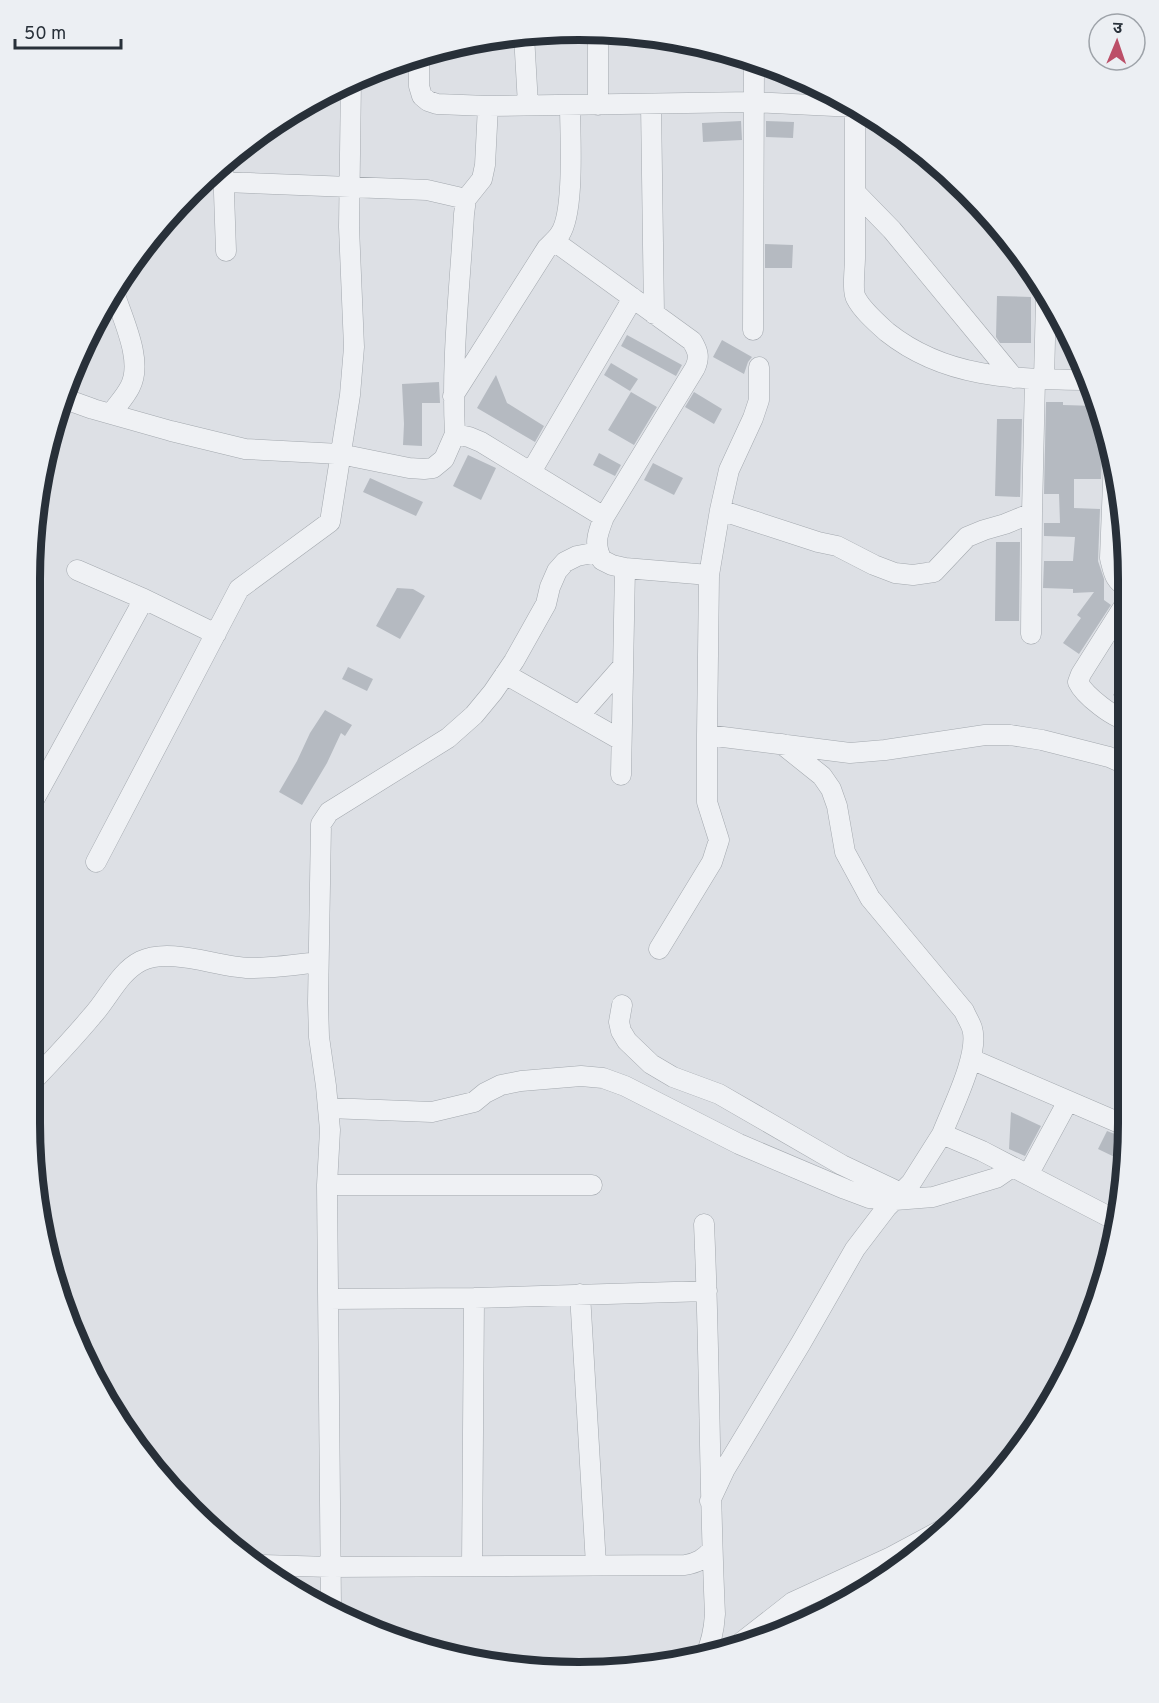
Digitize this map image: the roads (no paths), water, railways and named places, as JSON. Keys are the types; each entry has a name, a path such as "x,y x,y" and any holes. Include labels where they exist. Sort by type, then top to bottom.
{"street":[{"path":"598,41 598,105"},
{"path":"524,44 528,105"},
{"path":"419,65 419,86 422,96 438,104 488,106 752,102 836,106"},
{"path":"753,330 754,69"},
{"path":"96,862 239,589 330,522 350,395 354,347 349,227 351,92"},
{"path":"651,104 654,314"},
{"path":"453,396 547,248 560,234 566,220 569,201 570,105"},
{"path":"71,401 111,414 245,449 340,454 409,468 434,468 444,459 455,434 453,396 456,311 466,199 482,179 484,172 488,106"},
{"path":"855,117 855,297 877,323 900,342 927,357 955,368 1014,378 1080,380"},
{"path":"225,173 350,188 427,190 466,199"},
{"path":"224,174 226,251"},
{"path":"855,192 892,230 1014,378"},
{"path":"554,241 692,341 699,359 604,517 598,531 596,544 598,552 602,560 626,568 709,575"},
{"path":"531,472 633,298"},
{"path":"111,414 130,386 135,359 117,303"},
{"path":"1031,634 1032,513 1039,379 1049,316"},
{"path":"659,950 712,862 719,840 707,802 709,575 729,470 759,400 759,367"},
{"path":"455,434 481,441 604,517"},
{"path":"1112,499 1110,558 1113,573 1118,581"},
{"path":"720,510 837,546 874,565 896,573 913,575 934,572 968,537 1032,513"},
{"path":"331,1601 327,1185 330,1130 319,1037 321,824 329,812 448,738 474,715 514,661 546,604 557,571 565,562 577,556 598,552"},
{"path":"621,775 626,568"},
{"path":"77,570 216,634"},
{"path":"40,789 144,599"},
{"path":"1118,615 1078,682 1085,693 1118,718"},
{"path":"579,716 623,666"},
{"path":"505,674 621,740"},
{"path":"707,735 850,753 985,735 1010,735 1042,740 1118,761"},
{"path":"710,1501 725,1469 855,1249 887,1207 911,1183 942,1134 971,1059 972,1028 964,1011 870,898 845,852 842,828 831,789 822,776 782,744"},
{"path":"40,1073 94,1015 127,971 142,961 164,956 249,968 318,962"},
{"path":"622,1005 619,1022 621,1030 627,1041 651,1064 673,1077 719,1094 898,1196"},
{"path":"971,1059 1118,1122"},
{"path":"328,1108 432,1112 474,1102 501,1085 521,1081 581,1076 603,1078 625,1086 739,1144 869,1198 933,1197 1020,1171 1068,1101"},
{"path":"942,1134 1111,1213"},
{"path":"327,1185 592,1185"},
{"path":"704,1224 714,1630 710,1646"},
{"path":"328,1299 707,1292"},
{"path":"580,1294 596,1565"},
{"path":"472,1566 474,1298"},
{"path":"752,1634 793,1602 919,1542"},
{"path":"271,1565 330,1567 685,1565 696,1563 712,1550"}]}
